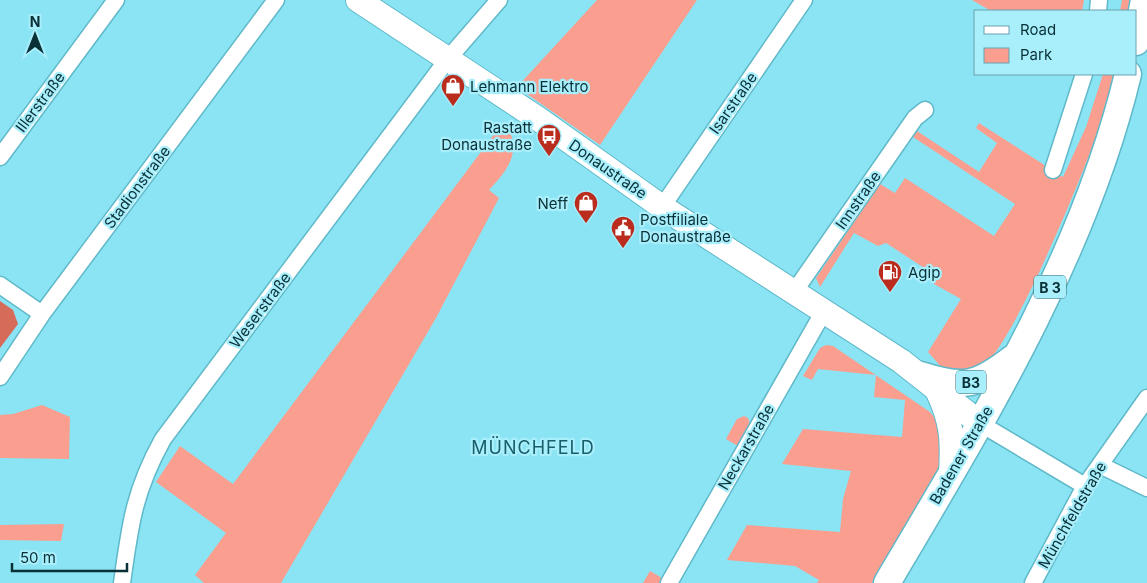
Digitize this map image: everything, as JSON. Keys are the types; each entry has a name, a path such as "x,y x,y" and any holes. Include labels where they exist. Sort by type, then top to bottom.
{"main road":[{"path":"1137,37 1144,0"},
{"name":"Badener Straße","path":"887,583 981,424 1051,284 1082,214 1107,146 1128,75"},
{"name":"B3","path":"929,382 950,384 973,382 994,373 1015,356"}],"street":[{"name":"Illerstraße","path":"0,156 116,0"},
{"name":"Stadionstraße","path":"0,377 42,314 276,0"},
{"name":"Donaustraße","path":"358,0 537,118 662,207 824,311 929,382 981,424"},
{"name":"Weserstraße","path":"122,583 131,520 137,495 148,466 164,439 447,60 499,0"},
{"name":"Isarstraße","path":"662,207 804,0"},
{"path":"1053,170 1084,75"},
{"name":"Innstraße","path":"794,292 915,118 925,110"},
{"path":"0,285 42,314"},
{"name":"Neckarstraße","path":"669,583 824,311"},
{"path":"929,382 947,410 952,429 952,473"},
{"name":"Münchfeldstraße","path":"1033,583 1085,486 1147,398"},
{"path":"981,424 1085,486"},
{"path":"1100,465 1147,488"}],"green space":[{"path":"597,0 697,0 600,145 517,87"},
{"path":"972,0 1084,0 1082,10 989,10"},
{"path":"1122,0 1133,0 1131,10 1120,10"},
{"path":"1103,75 1116,75 1098,132 1078,184 1026,300 991,359 977,371 965,372 943,369 928,352 961,299 934,284 932,273 886,243 878,246 854,233 820,287 816,278 880,184 895,193 905,178 994,236 1015,204 913,137 917,131 979,172 997,143 976,128 979,123 1063,177 1086,127"},
{"path":"504,121 513,140 513,149 508,166 489,190 499,198 436,318 281,583 204,583 195,575 226,533 156,482 180,446 233,484"},
{"path":"826,345 833,346 876,375 818,369 812,380 803,376 820,348"},
{"path":"876,375 930,412 942,427 943,460 872,583 817,583 819,580 795,566 727,560 747,525 840,532 843,499 851,471 782,464 803,429 902,437 905,400 874,397"},
{"path":"42,405 70,417 69,459 0,458 0,415 13,414"},
{"path":"744,416 748,418 750,424 738,446 726,439 737,419"},
{"path":"64,524 61,541 0,540 0,525"},
{"path":"650,571 662,578 659,583 643,583"}],"shaded area":[{"path":"0,301 13,310 18,324 0,348"}],"place":[{"name":"Lehmann Elektro","path":"453,107"},
{"name":"Rastatt Donaustraße","path":"549,157"},
{"name":"Neff","path":"586,224"},
{"name":"Postfiliale Donaustraße","path":"623,249"},
{"name":"Agip","path":"890,293"}],"district":[{"name":"MÜNCHFELD","path":"533,447"}]}
